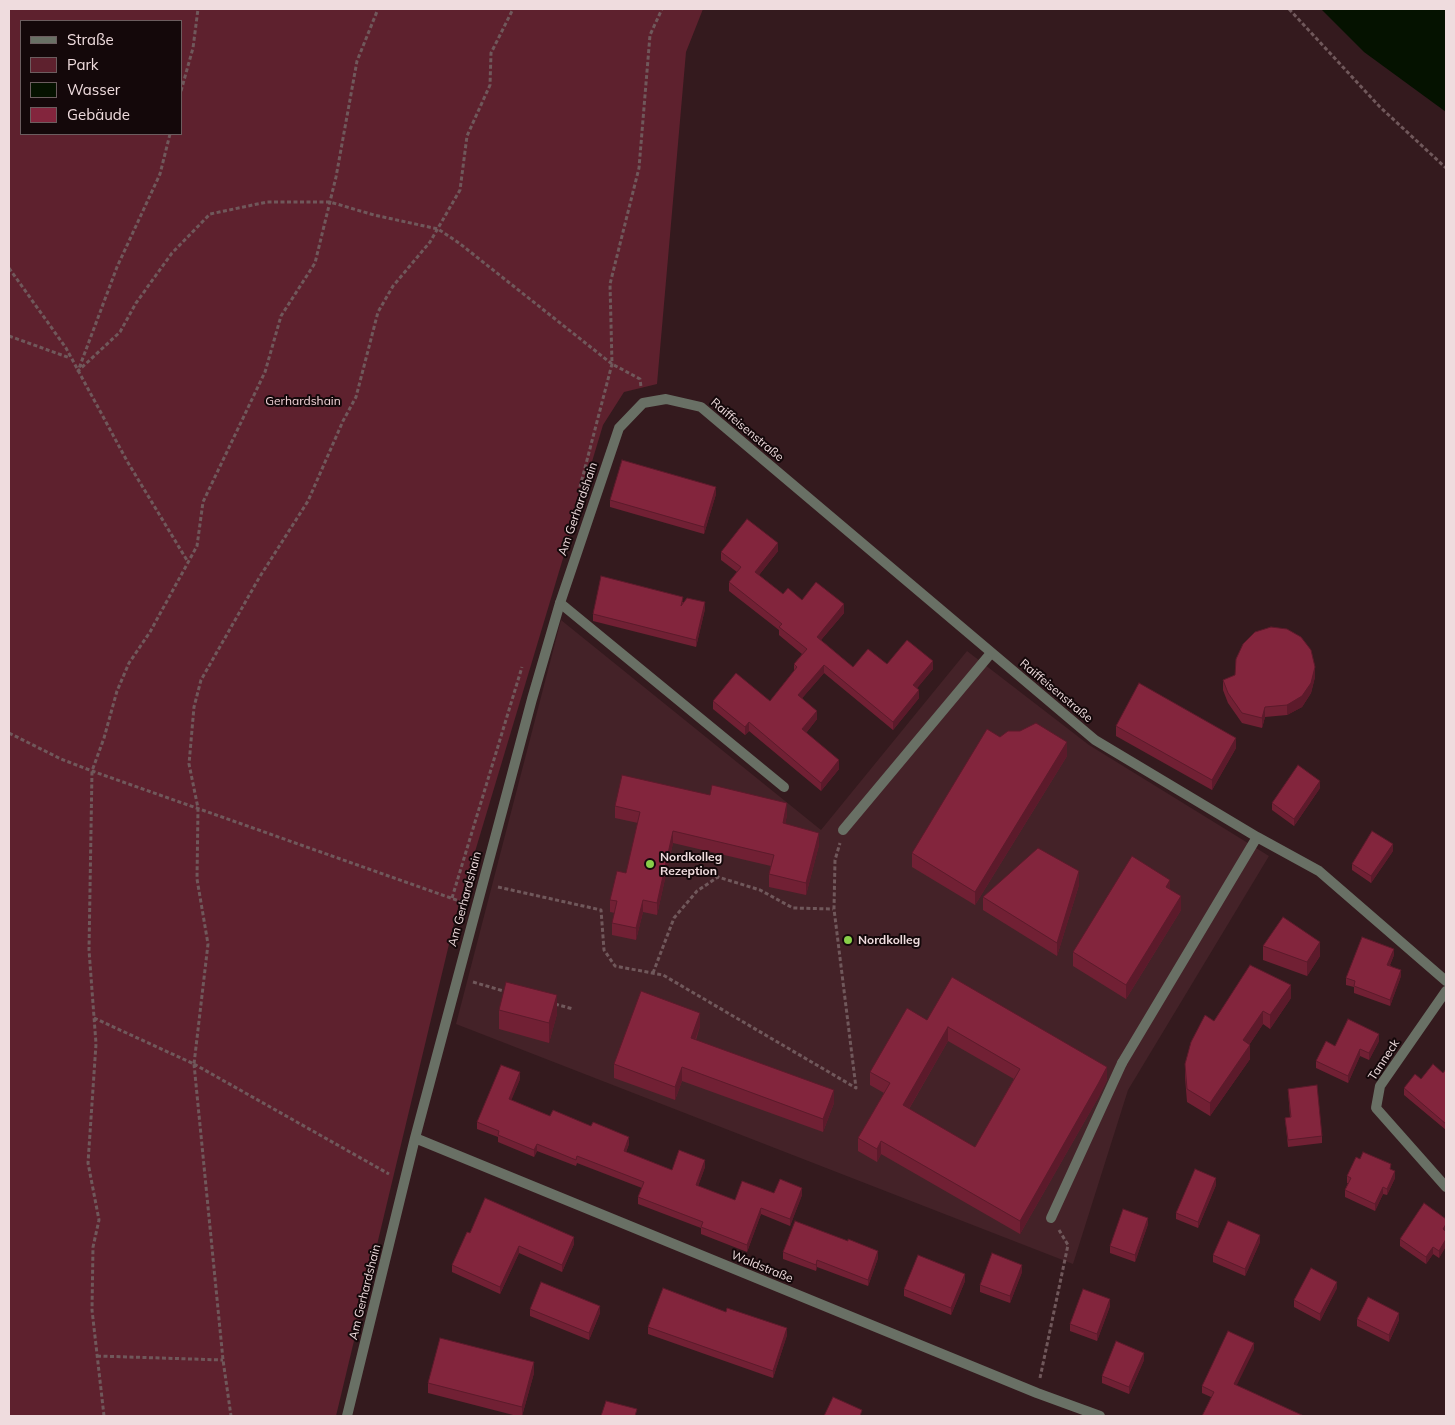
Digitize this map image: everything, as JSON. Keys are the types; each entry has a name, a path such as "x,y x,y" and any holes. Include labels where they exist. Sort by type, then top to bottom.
{"street":[{"name":"Raiffeisenstraße","path":"643,403 666,399 701,407 1095,740 1257,837"},
{"name":"Am Gerhardshain","path":"347,1416 415,1138 482,884 560,603 619,428 643,403"},
{"path":"560,603 784,787"},
{"path":"843,830 991,653"},
{"path":"1051,1218 1122,1063 1257,837 1319,871 1446,981"},
{"name":"Tanneck","path":"1446,991 1380,1086 1376,1108 1446,1187"},
{"name":"Waldstraße","path":"415,1138 1037,1393 1100,1416"}],"path":[{"path":"182,87 193,48 198,9"},
{"path":"104,1416 92,1310 93,1247 98,1220 88,1163 96,1044 89,950 92,771 104,738 117,691 129,663 150,632 197,546 203,502 265,372 282,316 315,263 336,176 356,61 378,9"},
{"path":"231,1416 223,1360 194,1064 208,944 197,880 198,808 189,764 194,707 201,680 254,586 308,501 343,421 356,397 378,312 393,286 430,242 460,190 467,136 490,85 491,53 513,9"},
{"path":"578,495 612,364 610,284 639,168 650,35 662,9"},
{"path":"1289,9 1380,107 1446,168"},
{"path":"78,371 117,267 160,174 170,135"},
{"path":"78,371 120,332 136,303 172,253 210,214 267,202 330,202 374,215 438,229 459,243 612,364 640,378 643,403"},
{"path":"9,268 66,348 127,461 188,562"},
{"path":"9,336 71,358"},
{"path":"452,898 523,664"},
{"path":"9,733 61,759 92,771 476,907"},
{"path":"482,884 601,910 604,950 615,966 663,975 856,1088 834,909 835,860 843,830"},
{"path":"653,973 674,918 697,891 718,877 760,890 793,908 834,909"},
{"path":"476,973 473,983 509,992"},
{"path":"546,1002 573,1009"},
{"path":"94,1017 194,1064 405,1182"},
{"path":"1037,1393 1068,1245 1051,1218"},
{"path":"97,1356 223,1360"}],"shaded area":[{"name":"Nordkolleg","path":"561,620 821,830 967,651 1089,745 1269,856 1128,1090 1073,1264 456,1024"}],"green space":[{"name":"Gerhardshain","path":"9,9 703,9 686,52 657,384 624,392 603,425 456,915 336,1416 9,1416"}],"water":[{"path":"1321,9 1446,9 1446,112 1364,52"}],"building":[{"path":"622,460 716,487 704,527 610,500"},
{"path":"747,519 778,543 755,572 783,594 788,588 802,600 816,582 844,604 817,637 853,667 868,649 887,664 907,640 933,661 913,685 919,690 893,722 824,665 798,695 817,711 802,729 839,760 821,783 749,722 745,727 713,701 736,673 770,701 797,667 794,664 807,649 779,627 782,624 729,582 741,567 721,552"},
{"path":"601,576 683,597 681,606 687,598 705,602 696,640 593,614"},
{"path":"1271,627 1287,629 1301,637 1311,650 1315,667 1311,683 1302,696 1287,705 1265,707 1262,718 1242,713 1228,693 1223,680 1235,675 1236,659 1243,644 1255,632"},
{"path":"1139,683 1236,738 1212,780 1116,726"},
{"path":"1036,723 1067,742 975,892 912,853 987,729 1000,737 1008,731 1020,731"},
{"path":"1298,765 1320,781 1294,819 1272,803"},
{"path":"622,775 710,795 712,785 787,803 783,823 819,833 806,883 769,874 774,855 673,831 657,903 643,900 636,928 612,923 617,901 610,900 617,871 626,873 640,812 615,806"},
{"path":"1372,831 1393,844 1371,876 1352,864"},
{"path":"1038,848 1079,871 1057,943 983,897"},
{"path":"1132,856 1170,880 1166,887 1181,896 1126,985 1073,952"},
{"path":"1283,917 1320,942 1307,962 1263,946"},
{"path":"1362,937 1394,949 1387,965 1401,970 1390,1000 1354,986 1355,981 1346,978"},
{"path":"1250,965 1291,985 1270,1015 1263,1011 1243,1040 1250,1045 1210,1103 1187,1089 1185,1064 1191,1042 1205,1015 1214,1021"},
{"path":"952,977 1107,1067 1020,1221 881,1141 877,1149 858,1138 890,1083 870,1072 907,1008 927,1020","holes":["948,1027 1020,1069 975,1147 903,1105"]},
{"path":"506,982 557,995 549,1023 499,1010"},
{"path":"641,991 700,1013 691,1038 834,1090 823,1119 682,1067 675,1087 614,1064"},
{"path":"1348,1019 1379,1034 1369,1053 1360,1049 1348,1076 1316,1061 1326,1041 1335,1046"},
{"path":"1433,1064 1443,1073 1446,1069 1446,1124 1404,1088 1415,1074 1421,1079"},
{"path":"501,1065 520,1072 509,1099 550,1116 553,1110 591,1126 593,1122 629,1137 624,1151 672,1170 679,1150 705,1160 696,1185 735,1200 742,1181 774,1193 780,1179 802,1188 790,1219 761,1208 747,1245 701,1227 703,1222 638,1197 644,1182 577,1156 576,1160 537,1144 534,1150 498,1135 499,1131 477,1122"},
{"path":"1317,1085 1322,1136 1288,1140 1285,1118 1291,1117 1288,1089"},
{"path":"1363,1152 1391,1164 1390,1169 1395,1171 1387,1189 1383,1187 1375,1204 1345,1190 1351,1178 1347,1176 1356,1157 1360,1159"},
{"path":"1195,1169 1216,1178 1198,1222 1176,1213"},
{"path":"485,1198 574,1237 562,1265 519,1246 500,1287 452,1265 467,1232 470,1233"},
{"path":"1424,1203 1446,1219 1443,1229 1446,1232 1446,1239 1439,1251 1433,1247 1426,1257 1400,1239"},
{"path":"1123,1209 1148,1218 1135,1255 1110,1246"},
{"path":"795,1221 878,1251 868,1280 817,1260 816,1265 783,1252"},
{"path":"1228,1221 1260,1235 1245,1269 1213,1255"},
{"path":"992,1253 1022,1265 1010,1296 980,1285"},
{"path":"918,1255 965,1274 951,1308 904,1289"},
{"path":"1311,1268 1337,1282 1320,1314 1294,1300"},
{"path":"541,1282 600,1306 589,1333 530,1309"},
{"path":"663,1288 726,1312 727,1308 787,1328 773,1371 648,1327"},
{"path":"1083,1289 1110,1299 1097,1334 1070,1324"},
{"path":"1368,1297 1399,1313 1389,1335 1357,1319"},
{"path":"1228,1331 1254,1343 1234,1384 1304,1416 1202,1416 1214,1392 1202,1386"},
{"path":"440,1338 534,1362 522,1407 428,1383"},
{"path":"1116,1341 1144,1353 1129,1387 1102,1376"},
{"path":"833,1397 862,1410 860,1416 824,1416"},
{"path":"606,1401 637,1409 635,1416 601,1416"}],"place":[{"name":"Nordkolleg Rezeption","path":"650,864"},
{"name":"Nordkolleg","path":"848,940"}]}
